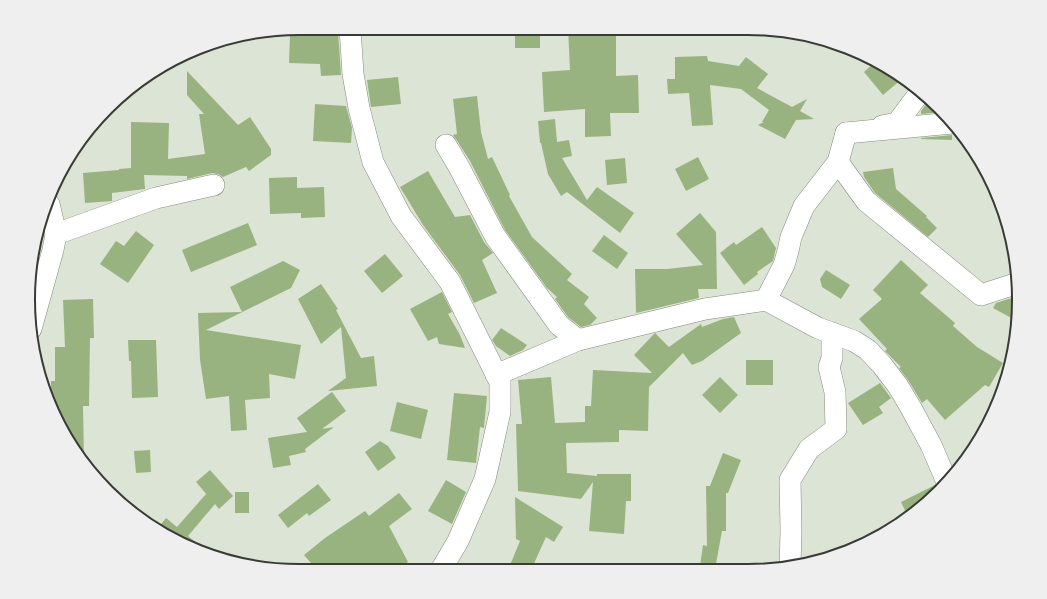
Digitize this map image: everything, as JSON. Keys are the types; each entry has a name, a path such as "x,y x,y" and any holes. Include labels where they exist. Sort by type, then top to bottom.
{"street":[{"path":"350,35 353,74 359,108 373,162 401,216 450,282 500,382 500,412 485,479 458,541 445,564"},
{"path":"846,133 897,123 917,97"},
{"path":"846,133 945,124"},
{"path":"766,300 784,265 791,237 804,206 838,162 846,133"},
{"path":"446,145 495,236 558,325 578,340"},
{"path":"838,162 866,201 981,295 1011,285"},
{"path":"56,234 156,198 214,185"},
{"path":"36,312 56,234 50,210"},
{"path":"496,375 578,340 705,309 766,300 804,321 854,341 868,350 898,386 931,445 944,476"},
{"path":"790,561 790,480 809,449 836,429 835,392 829,367 832,358 832,333"}],"building":[{"path":"338,35 341,75 321,76 320,64 289,63 290,36"},
{"path":"515,35 540,35 540,48 515,48"},
{"path":"568,35 616,35 616,76 638,75 639,113 610,113 611,136 585,137 585,109 544,112 542,72 570,70"},
{"path":"707,56 708,61 739,66 746,57 768,74 757,88 792,107 807,99 800,111 814,119 796,120 785,139 758,125 764,122 762,122 769,110 741,89 710,85 713,125 692,126 689,93 668,94 667,79 675,79 675,57"},
{"path":"871,66 898,82 883,95 864,72"},
{"path":"187,71 238,125 250,117 271,149 271,155 249,171 246,167 223,177 212,173 187,179 187,176 144,175 145,189 112,193 112,201 85,203 83,173 131,168 131,122 169,123 168,159 205,154 199,114 204,114 187,95"},
{"path":"398,77 401,104 371,107 367,80"},
{"path":"477,96 481,132 488,159 492,157 510,195 509,196 532,237 572,274 567,280 589,297 584,304 597,318 590,325 581,327 568,317 555,299 557,297 547,288 505,230 470,161 453,135 457,134 453,99"},
{"path":"315,104 346,106 352,128 351,143 313,141"},
{"path":"926,104 936,113 921,114 921,111"},
{"path":"555,119 557,142 569,140 572,156 562,158 587,200 597,187 634,213 620,233 567,192 561,196 548,174 540,143 538,121"},
{"path":"952,135 952,140 921,139 921,138"},
{"path":"698,157 709,179 686,191 675,169"},
{"path":"625,158 627,183 607,185 605,160"},
{"path":"893,168 896,189 927,216 926,217 937,228 928,237 875,193 864,177 863,172"},
{"path":"428,171 455,217 470,215 484,242 493,253 482,260 497,293 474,303 460,275 423,225 400,187"},
{"path":"297,177 297,188 324,187 325,217 301,218 301,213 270,214 269,178"},
{"path":"700,213 716,232 717,289 698,289 699,298 636,313 635,269 667,269 703,265 676,234"},
{"path":"248,223 257,245 191,272 182,250"},
{"path":"762,227 776,248 773,261 757,272 758,274 744,285 720,253 734,242 736,245"},
{"path":"136,231 154,245 128,283 100,264 116,241 124,246"},
{"path":"604,235 628,253 617,269 592,251"},
{"path":"385,254 403,276 382,293 364,271"},
{"path":"901,260 928,285 920,293 955,323 953,326 977,347 1003,363 989,387 985,385 945,420 927,399 922,403 899,368 901,367 885,351 887,349 859,319 882,299 873,290"},
{"path":"283,261 300,270 291,288 206,330 301,345 295,379 269,374 270,398 245,400 247,430 231,431 229,396 206,399 200,360 198,313 242,312 230,287"},
{"path":"826,270 850,285 841,299 822,287 820,279"},
{"path":"321,284 338,309 336,310 361,358 374,356 377,386 328,391 346,378 341,327 321,344 298,299"},
{"path":"442,292 452,312 448,314 460,335 465,348 439,344 437,337 428,341 410,309"},
{"path":"1012,298 1011,318 993,308 996,303"},
{"path":"93,299 94,338 90,338 89,406 83,406 84,452 70,432 51,390 51,381 55,381 55,347 65,347 63,300"},
{"path":"734,317 741,333 702,361 692,365 683,353 649,387 648,431 619,430 619,442 566,443 567,473 597,476 597,474 631,474 631,501 626,501 624,534 589,531 593,482 581,499 518,491 516,424 522,424 518,380 551,377 555,423 585,422 585,406 591,406 593,370 652,373 634,355 655,333 669,347 701,324 702,327 723,319"},
{"path":"501,328 527,345 523,350 510,356 496,346 492,340"},
{"path":"128,340 156,340 158,397 132,398 131,361 129,361"},
{"path":"746,360 773,360 773,385 746,385"},
{"path":"720,377 738,395 720,413 702,395"},
{"path":"880,383 891,398 879,407 883,413 863,425 848,403"},
{"path":"332,392 346,411 322,429 334,427 305,449 306,452 289,456 291,465 273,468 268,438 307,432 297,418"},
{"path":"454,393 487,396 484,428 480,427 476,463 447,460"},
{"path":"397,402 428,410 421,439 390,431"},
{"path":"380,441 388,446 396,458 378,471 365,452"},
{"path":"150,450 151,472 136,473 134,451"},
{"path":"723,453 741,460 728,493 726,493 726,531 722,531 716,564 700,564 703,545 707,546 706,486 710,486"},
{"path":"210,470 233,496 219,509 215,504 188,536 197,544 161,524 166,518 177,527 206,494 208,496 196,482"},
{"path":"446,480 466,492 452,524 428,511"},
{"path":"318,484 331,500 309,516 307,513 288,528 278,515"},
{"path":"935,485 936,486 905,511 901,502"},
{"path":"235,492 249,492 249,513 235,513"},
{"path":"399,493 412,509 389,526 408,562 404,564 312,564 304,555 325,538 365,511 369,516"},
{"path":"515,497 563,527 554,542 546,537 534,564 510,564 520,541 516,539"}]}
